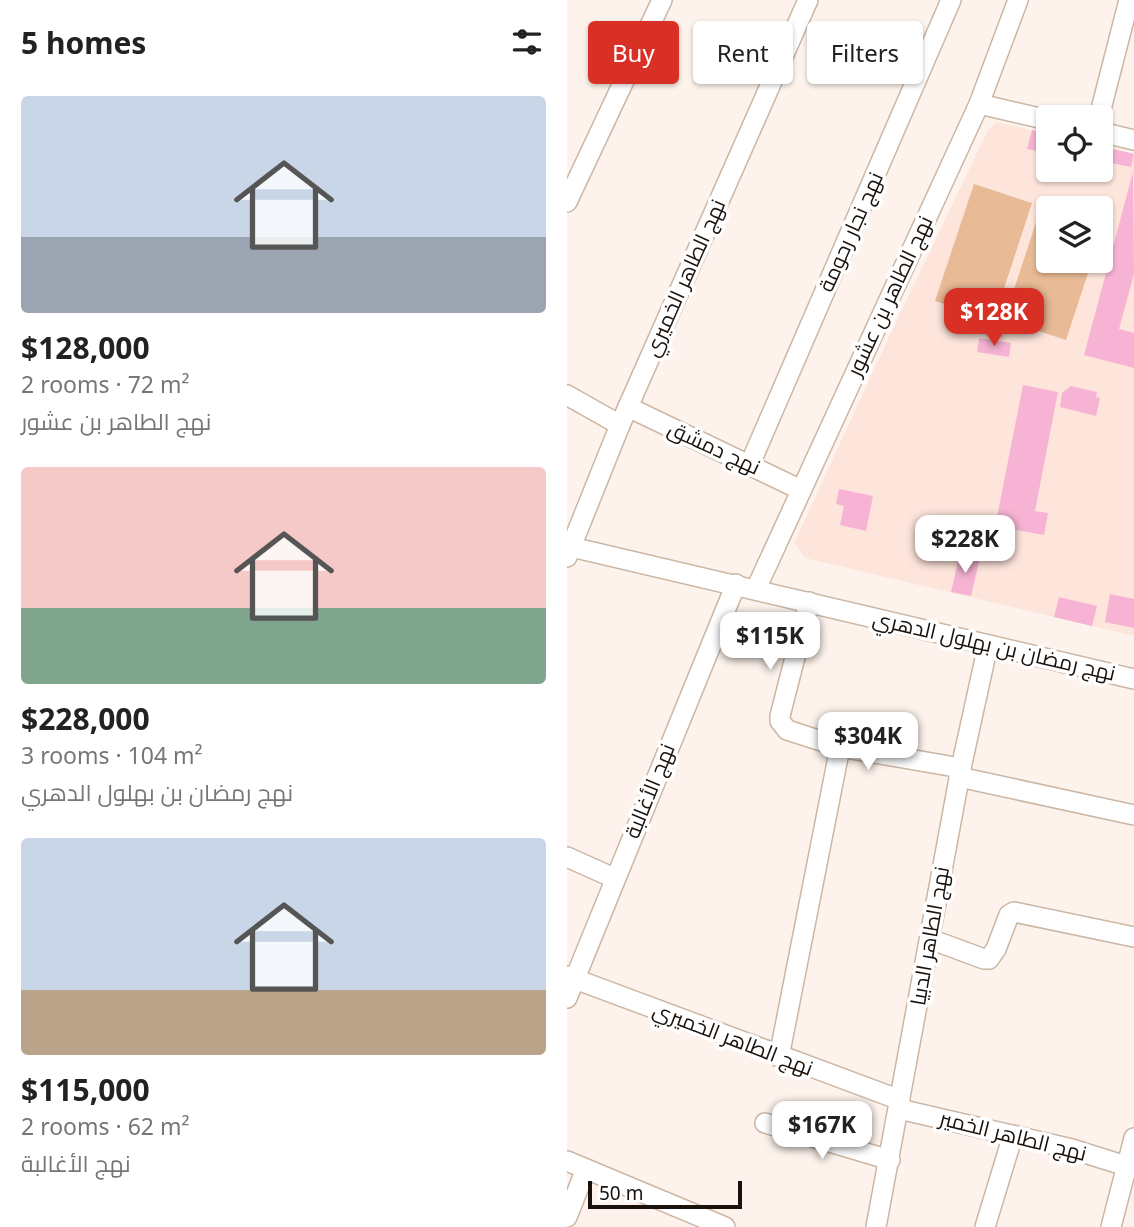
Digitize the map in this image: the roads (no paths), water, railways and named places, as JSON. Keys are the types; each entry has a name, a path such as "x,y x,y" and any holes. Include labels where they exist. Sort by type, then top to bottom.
{"street":[{"path":"567,202 662,0"},
{"name":"نهج الطاهر الخميري","path":"568,550 624,416 808,0"},
{"name":"نهج نجار رحومة","path":"750,464 951,0"},
{"name":"نهج الطاهر بن عشور","path":"756,589 979,104 1018,0"},
{"path":"1102,105 1129,0"},
{"path":"979,104 1036,117"},
{"path":"1113,135 1134,140"},
{"name":"نهج دمشق","path":"567,395 750,464 800,490"},
{"name":"نهج رمضان بن بهلول الدهري","path":"568,550 736,584 1134,679"},
{"name":"نهج الأغالبة","path":"567,998 571,978 736,584"},
{"path":"809,602 780,721 786,730 840,747 1134,815"},
{"name":"نهج الطاهر الدبيا","path":"876,1227 960,773 988,645"},
{"path":"779,1057 840,747"},
{"path":"567,858 614,878"},
{"path":"930,939 989,959 996,949 1009,915 1014,912 1134,937"},
{"name":"نهج الطاهر الخميري","path":"571,978 900,1104"},
{"name":"نهج الطاهر الخمير","path":"900,1104 1126,1166"},
{"path":"765,1123 890,1160"},
{"path":"985,1227 1013,1135"},
{"path":"1111,1227 1126,1205 1126,1166 1134,1138"},
{"path":"567,1161 725,1227"},
{"path":"567,1217 586,1169"}]}
